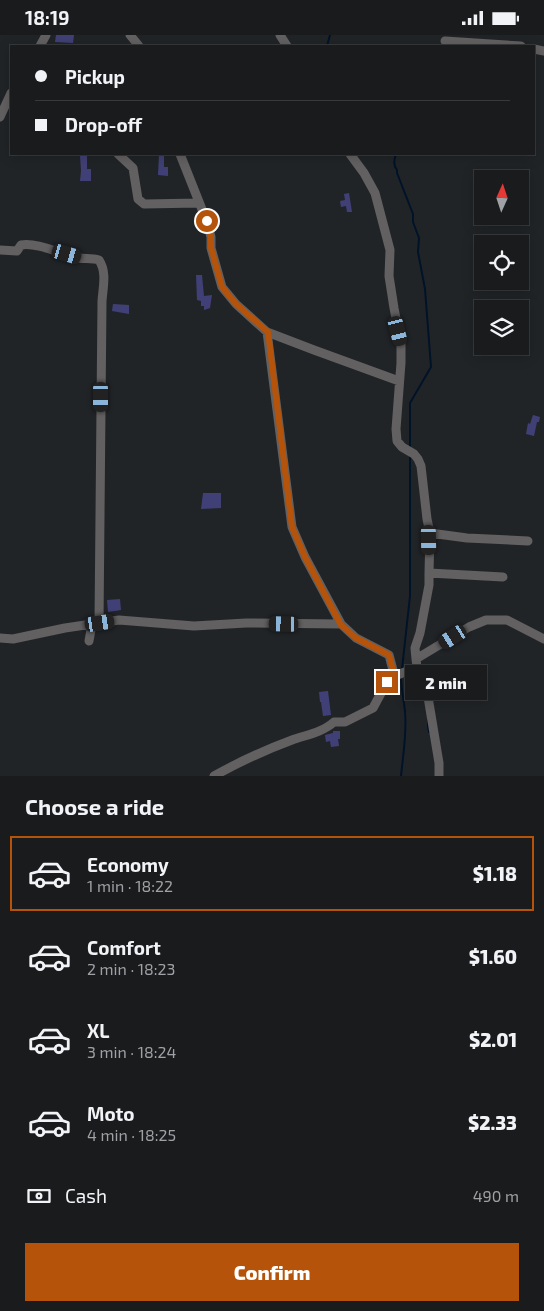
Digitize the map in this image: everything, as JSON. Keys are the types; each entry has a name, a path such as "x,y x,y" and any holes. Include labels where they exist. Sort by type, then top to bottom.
{"street":[{"path":"130,35 138,45"},
{"path":"444,41 506,45"},
{"path":"0,117 10,95"},
{"path":"119,155 133,167 138,199 144,204 199,203"},
{"path":"180,155 207,221 211,237 211,248 222,287 236,304 268,332 399,381"},
{"path":"351,155 375,193 390,250 389,276 401,345 397,441 418,459 421,466 430,533 429,585 416,648 416,663 427,691 439,776"},
{"path":"0,250 17,251 21,245 26,244 79,258 99,259 103,265 96,623 89,641"},
{"path":"214,776 236,763 328,728 334,722 344,722 361,715 373,708 387,682 394,674 389,655 356,638 341,625 305,557 292,527 268,332"},
{"path":"430,533 467,538 528,541"},
{"path":"429,573 503,577"},
{"path":"0,638 13,639 65,628 119,620 194,626 246,623 341,625"},
{"path":"387,682 469,627 486,620 506,620 544,639"}],"building":[{"path":"56,35 74,35 73,43 55,42"},
{"path":"159,155 164,155 164,167 168,167 168,176 158,175"},
{"path":"80,156 87,156 87,169 91,169 91,181 80,181"},
{"path":"349,193 352,212 347,212 346,206 341,207 340,201 345,200 344,194"},
{"path":"196,275 202,275 204,296 212,295 210,308 204,310 204,306 201,306 201,301 197,300"},
{"path":"113,304 129,305 129,314 112,311"},
{"path":"533,415 540,417 534,436 526,434 528,423 530,424"},
{"path":"203,493 221,493 221,508 201,509"},
{"path":"120,599 121,610 108,612 107,600"},
{"path":"328,691 331,715 323,716 319,692"},
{"path":"333,731 340,731 339,746 331,747 330,741 326,742 325,735 333,733"}],"waterway":[{"path":"327,45 330,35"},
{"path":"396,155 395,166 413,214 413,222 419,238 418,252 425,289 431,367 410,403 410,447"},
{"path":"402,669 410,596 410,454"},
{"path":"401,676 406,728 401,776"},
{"path":"428,719 429,732"}],"route":[{"path":"207,221 211,237 211,248 222,287 236,304 268,332 292,527 305,557 341,625 356,638 389,655 394,674 387,682"}]}
